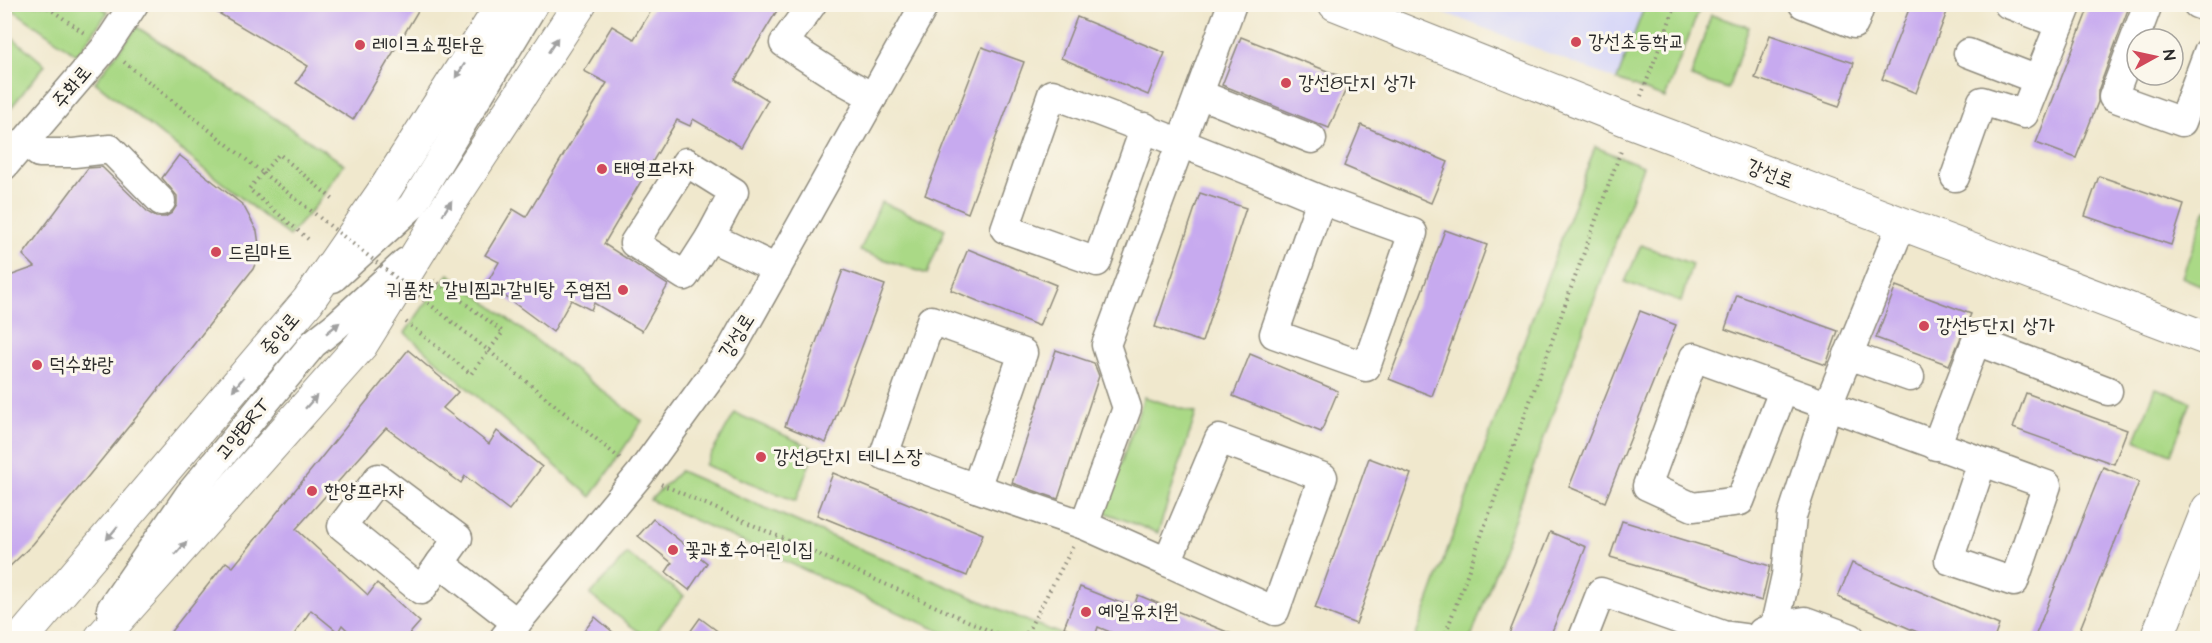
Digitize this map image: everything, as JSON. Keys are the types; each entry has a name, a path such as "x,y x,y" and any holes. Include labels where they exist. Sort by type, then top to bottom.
{"main road":[{"name":"중앙로","path":"22,637 308,301 386,188 503,4"},
{"path":"101,639 361,345 580,4"},
{"name":"강선로","path":"1335,4 1632,122 2208,339"},
{"path":"2157,639 2208,509"}],"street":[{"name":"주화로","path":"4,166 105,48 134,4"},
{"path":"308,301 412,206 534,4"},
{"path":"812,4 784,43 873,97"},
{"name":"강성로","path":"511,631 640,474 732,348 926,4"},
{"path":"1084,525 1127,408 1106,345 1232,4"},
{"path":"1803,4 1854,24 1861,4"},
{"path":"1955,177 1982,101 2024,114 2064,14 2008,4"},
{"path":"2148,4 2113,97 2182,122 2208,52"},
{"path":"2197,4 2208,8"},
{"path":"1968,53 2038,80"},
{"path":"1145,127 1097,261 1005,229 1052,94 1145,127 1321,200 1413,233 1366,367 1274,334 1321,200"},
{"path":"1199,94 1312,139"},
{"path":"25,142 39,153 74,153 110,149 161,201"},
{"path":"1774,632 1786,575 1792,516 1828,405 1902,223"},
{"path":"710,237 777,269"},
{"name":"고양BRT","path":"91,639 189,495 313,344 424,245"},
{"path":"976,488 1023,353 931,320 884,454 976,488 1084,525 1275,611 1323,477 1219,439 1167,562"},
{"path":"1936,446 1976,341 2108,391"},
{"path":"1848,355 1910,377"},
{"path":"1783,391 1740,501 1693,507 1647,486 1694,357 1982,462"},
{"path":"441,563 511,631"},
{"path":"1583,639 1601,592 1673,628 1734,638 1774,632 1805,621 1835,636"}],"path":[{"path":"43,4 89,36"},
{"path":"1641,96 1676,4"},
{"path":"117,57 489,351 624,462"},
{"path":"1444,639 1622,148"},
{"path":"308,239 249,189 279,154 336,202"},
{"path":"402,320 471,374 502,332 434,280"},
{"path":"654,481 1006,639"},
{"path":"1024,639 1084,525"}],"shaded area":[{"name":"강선초등학교","path":"1425,5 1645,5 1617,80"}],"green space":[{"path":"6,5 98,5 108,12 77,55"},
{"path":"1645,5 1701,5 1665,98 1617,80"},
{"path":"1711,15 1749,27 1728,89 1691,77"},
{"path":"137,27 344,164 317,204 289,236 95,82"},
{"path":"5,31 45,65 5,115"},
{"path":"1595,147 1643,166 1471,638 1415,638"},
{"path":"881,202 945,229 927,274 860,251"},
{"path":"2206,209 2208,209 2207,288 2182,277"},
{"path":"1641,245 1692,264 1681,302 1625,282"},
{"path":"449,274 642,421 591,497 405,333"},
{"path":"2156,388 2191,402 2171,454 2135,440"},
{"path":"1144,397 1196,413 1158,533 1104,512"},
{"name":"강선8단지 테니스장","path":"735,413 815,449 796,501 705,465"},
{"path":"680,471 1071,638 955,638 650,500"},
{"path":"627,554 684,596 651,638 647,638 590,595"}],"building":[{"name":"레이크쇼핑타운","path":"203,4 422,4 353,120 296,83 308,66"},
{"name":"태영프라자","path":"655,4 781,4 735,80 768,100 741,147 693,119 690,126 677,120 604,244 668,285 642,331 594,303 591,310 571,300 553,332 487,283 499,262 485,255 513,209 526,217 607,83 584,71 612,26 634,39"},
{"path":"1911,4 1950,4 1916,93 1882,79"},
{"path":"2090,4 2130,4 2098,91 2098,102 2076,158 2036,143"},
{"path":"1077,17 1165,53 1148,95 1061,58"},
{"path":"1770,35 1854,63 1839,107 1755,78"},
{"name":"강선8단지 상가","path":"1241,37 1350,80 1329,128 1222,85"},
{"path":"982,47 1024,62 968,213 925,195"},
{"path":"1361,125 1448,162 1431,203 1344,166"},
{"path":"179,155 243,205 257,231 260,252 253,269 33,544 4,572 4,278 35,267 23,255 88,168 102,167 149,213 156,217 165,217 172,213 177,205 177,196 162,178"},
{"path":"2099,176 2184,205 2171,245 2085,216"},
{"path":"1200,193 1246,208 1202,342 1155,327"},
{"path":"1445,230 1487,245 1432,396 1389,379"},
{"path":"968,249 1056,285 1039,326 951,290"},
{"path":"843,270 885,285 826,443 785,426"},
{"name":"강선5단지 상가","path":"1896,286 1971,314 1949,365 1876,338"},
{"path":"1737,295 1838,331 1826,365 1725,329"},
{"path":"1640,311 1676,325 1605,502 1569,487"},
{"path":"408,350 458,392 443,408 489,444 497,431 542,467 509,510 465,476 461,483 386,428 296,529 368,595 377,583 420,622 405,639 356,639 342,625 338,632 311,610 291,639 165,639 226,562 233,567"},
{"path":"1056,350 1094,363 1099,376 1058,499 1012,483"},
{"path":"1250,354 1338,391 1321,432 1233,396"},
{"path":"2026,393 2127,430 2114,464 2013,428"},
{"path":"1369,458 1411,474 1356,624 1315,608"},
{"path":"2103,467 2139,482 2076,639 2034,639"},
{"path":"833,473 983,534 967,576 817,515"},
{"name":"꽃과호수어린이집","path":"653,519 707,563 689,590 666,572 672,563 638,536"},
{"path":"1622,521 1770,566 1762,601 1610,557"},
{"path":"1550,532 1586,547 1549,639 1507,639"},
{"path":"1852,563 1999,625 1994,639 1933,639 1838,597"},
{"path":"1080,587 1133,608 1138,595 1244,639 1127,639 1098,627 1094,639 1090,639 1064,627"},
{"path":"595,617 621,639 578,639"},
{"path":"700,618 728,639 685,639"}],"place":[{"name":"강선초등학교","path":"1576,42"},
{"name":"레이크쇼핑타운","path":"360,45"},
{"name":"강선8단지 상가","path":"1286,83"},
{"name":"태영프라자","path":"602,169"},
{"name":"드림마트","path":"216,252"},
{"name":"귀품찬 갈비찜과갈비탕 주엽점","path":"623,290"},
{"name":"강선5단지 상가","path":"1924,326"},
{"name":"덕수화랑","path":"37,365"},
{"name":"강선8단지 테니스장","path":"761,457"},
{"name":"한양프라자","path":"312,491"},
{"name":"꽃과호수어린이집","path":"673,550"},
{"name":"예일유치원","path":"1086,612"}]}
